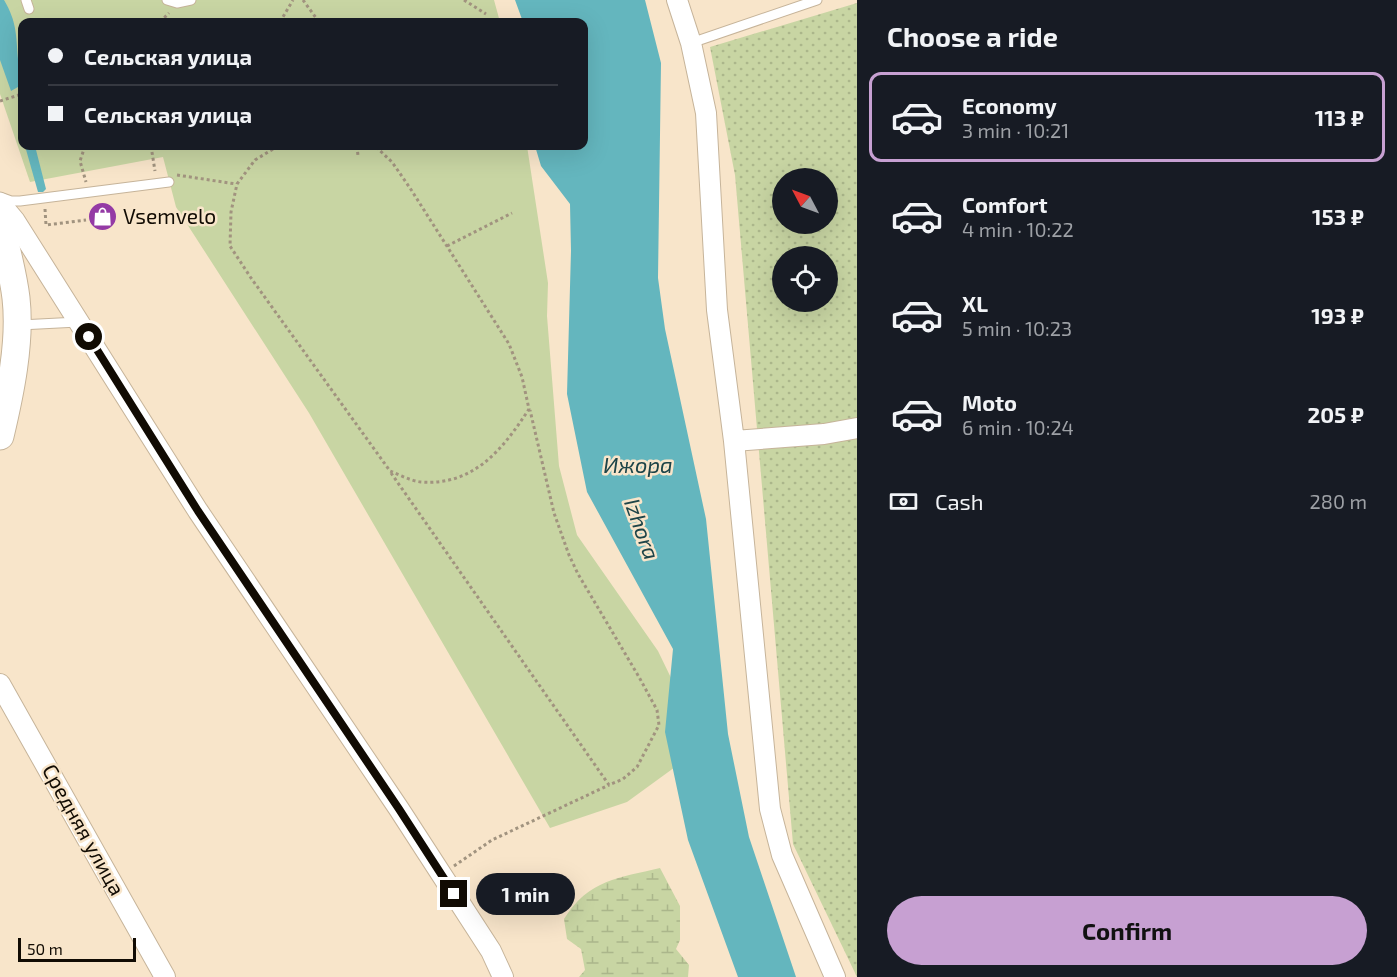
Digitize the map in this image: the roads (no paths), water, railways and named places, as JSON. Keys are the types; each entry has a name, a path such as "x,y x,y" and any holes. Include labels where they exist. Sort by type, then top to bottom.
{"main road":[{"path":"0,220 16,297 18,325 8,405 0,436"}],"street":[{"path":"677,0 691,43 706,113 717,310 734,441 770,809 782,855 835,977"},
{"path":"0,203 15,221 198,511 442,875 491,951 503,977"},
{"path":"734,441 824,434 857,428"},
{"name":"Средняя улица","path":"0,684 165,977"}],"lane":[{"path":"167,0 177,3 191,0"},
{"path":"691,43 817,0"},
{"path":"0,197 20,201 169,182"},
{"path":"18,325 78,321"}],"water":[{"path":"0,0 4,0 14,22 18,54 18,87 11,91 0,60"},
{"name":"Ижора","path":"515,0 645,0 661,63 658,278 665,329 706,519 728,734 749,837 796,977 738,977 688,840 665,732 673,649 587,492 567,394 570,204 541,166 536,150 588,150 588,18 522,18"},
{"path":"26,150 36,150 46,189 38,192"}],"place":[{"name":"Vsemvelo","path":"102,217"}],"water label":[{"name":"Izhora","path":"642,529"}]}
